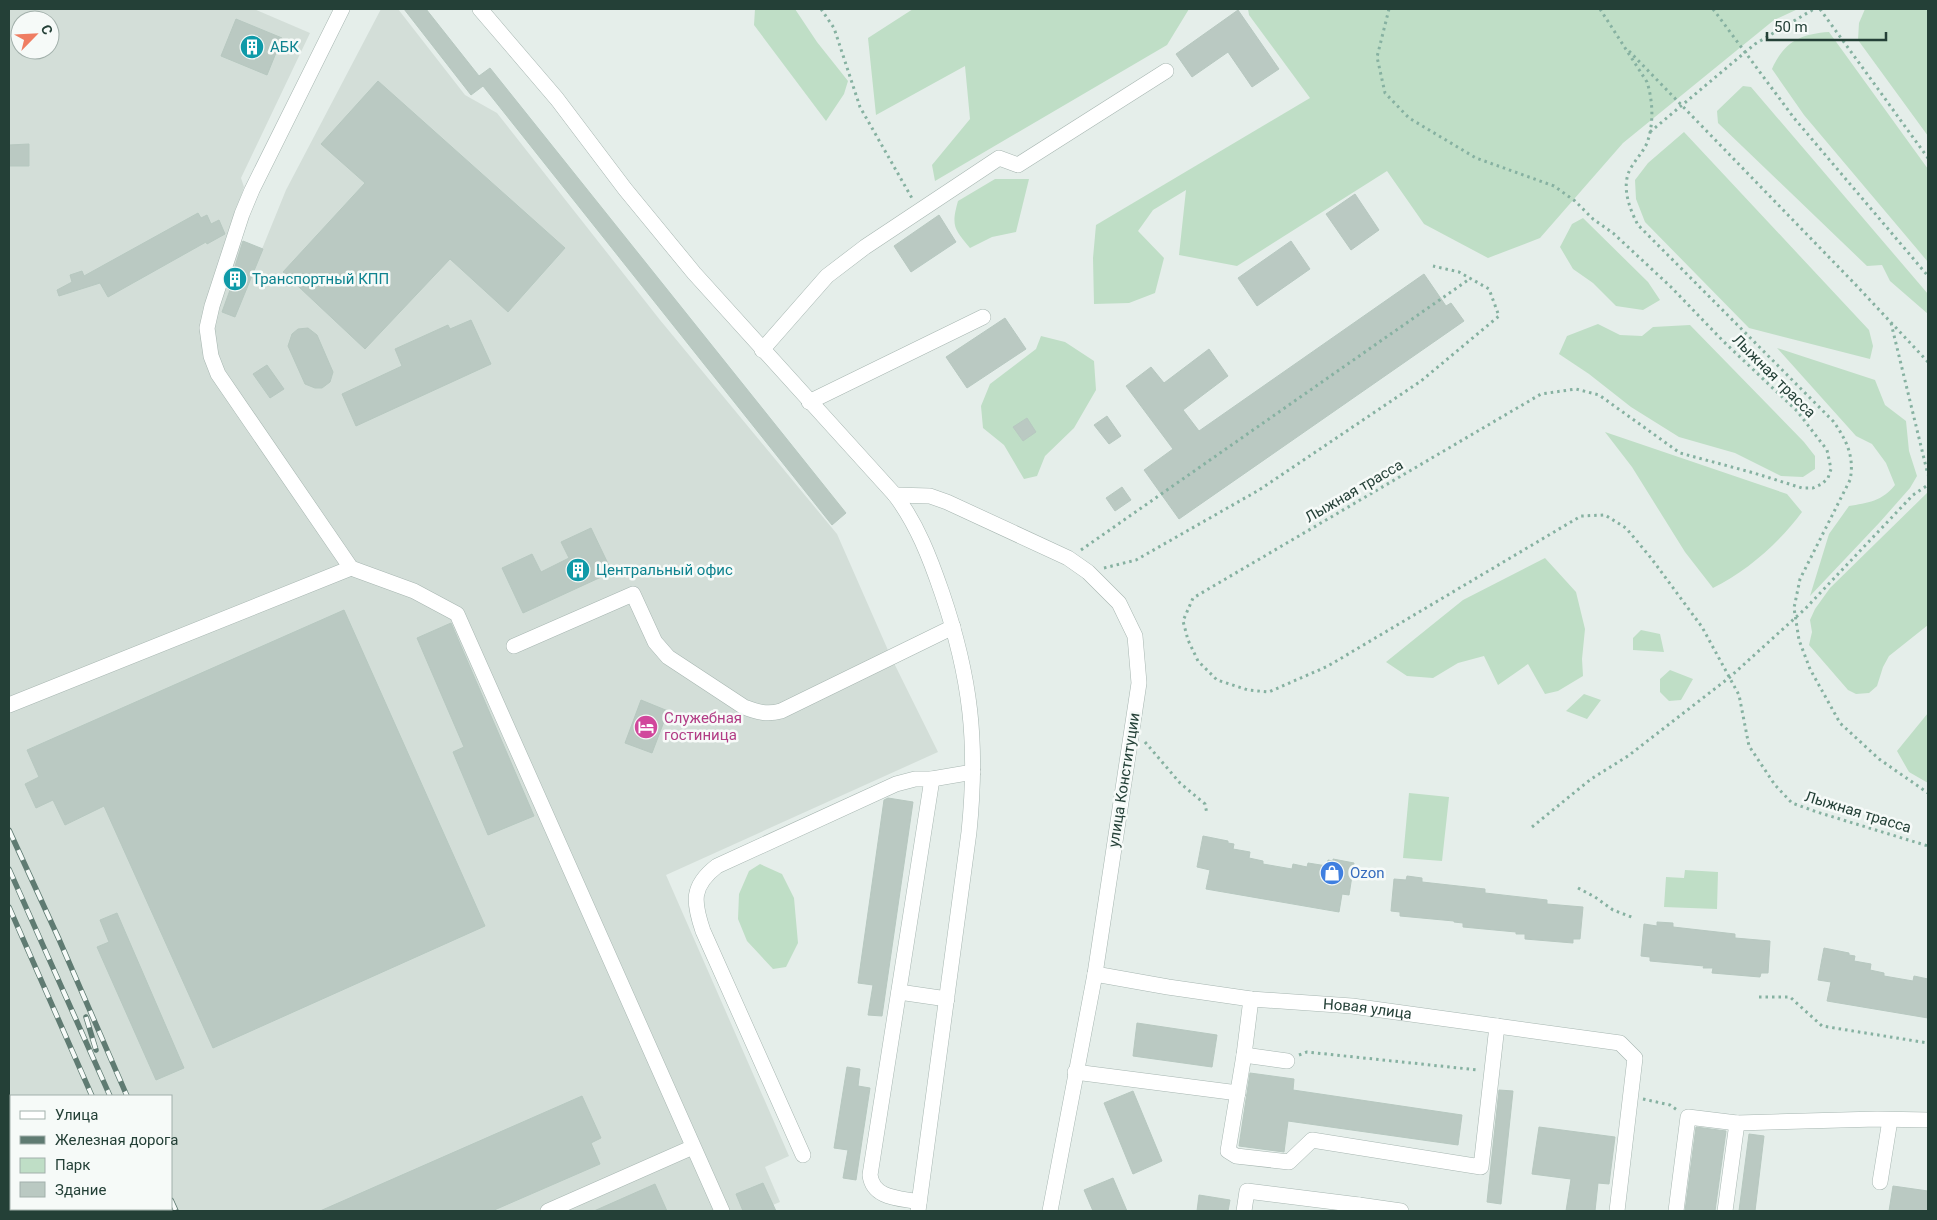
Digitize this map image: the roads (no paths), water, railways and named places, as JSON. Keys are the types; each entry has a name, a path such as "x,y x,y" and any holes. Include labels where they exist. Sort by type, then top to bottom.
{"street":[{"path":"342,9 252,190 218,288 207,328 211,356 218,374 351,568 414,591 457,614 722,1211"},
{"path":"480,9 556,100 625,189 694,273 762,350 895,494 905,508 925,546 953,627 966,679 973,744 973,772 969,832 918,1206 880,1194 871,1182 870,1175 932,779"},
{"path":"762,350 827,276 865,247 999,158 1018,165 1166,71"},
{"path":"810,402 983,317"},
{"name":"улица Конституции","path":"895,494 930,496 947,502 1068,558 1088,572 1119,603 1135,636 1139,683 1132,731 1095,974 1050,1211"},
{"path":"9,705 351,568"},
{"path":"514,646 633,594 655,642 668,657 744,707 772,714 953,627"},
{"path":"803,1155 703,930 697,912 696,896 700,884 708,873 717,866 896,784 915,779 932,779 973,772"},
{"name":"Новая улица","path":"1095,974 1251,1000 1352,1006 1620,1043 1635,1058 1618,1211"},
{"path":"899,992 947,999"},
{"path":"1251,1000 1228,1151 1236,1156 1289,1162 1312,1140 1480,1167 1497,1026"},
{"path":"1244,1055 1287,1061"},
{"path":"1075,1072 1238,1093"},
{"path":"1676,1211 1688,1117 1737,1123 1928,1120"},
{"path":"1880,1182 1883,1120"},
{"path":"1725,1211 1737,1123"},
{"path":"548,1211 693,1147"},
{"path":"1244,1211 1247,1191 1358,1208 1401,1211"}],"railway":[{"path":"9,830 127,1095"},
{"path":"9,869 110,1095"},
{"path":"9,907 92,1095"},
{"path":"86,1017 96,1050"},
{"path":"172,1202 176,1211"}],"place":[{"name":"АБК","path":"252,47"},
{"name":"Транспортный КПП","path":"235,279"},
{"name":"Центральный офис","path":"578,570"},
{"name":"Служебная гостиница","path":"646,727"},
{"name":"Ozon","path":"1332,873"}]}
